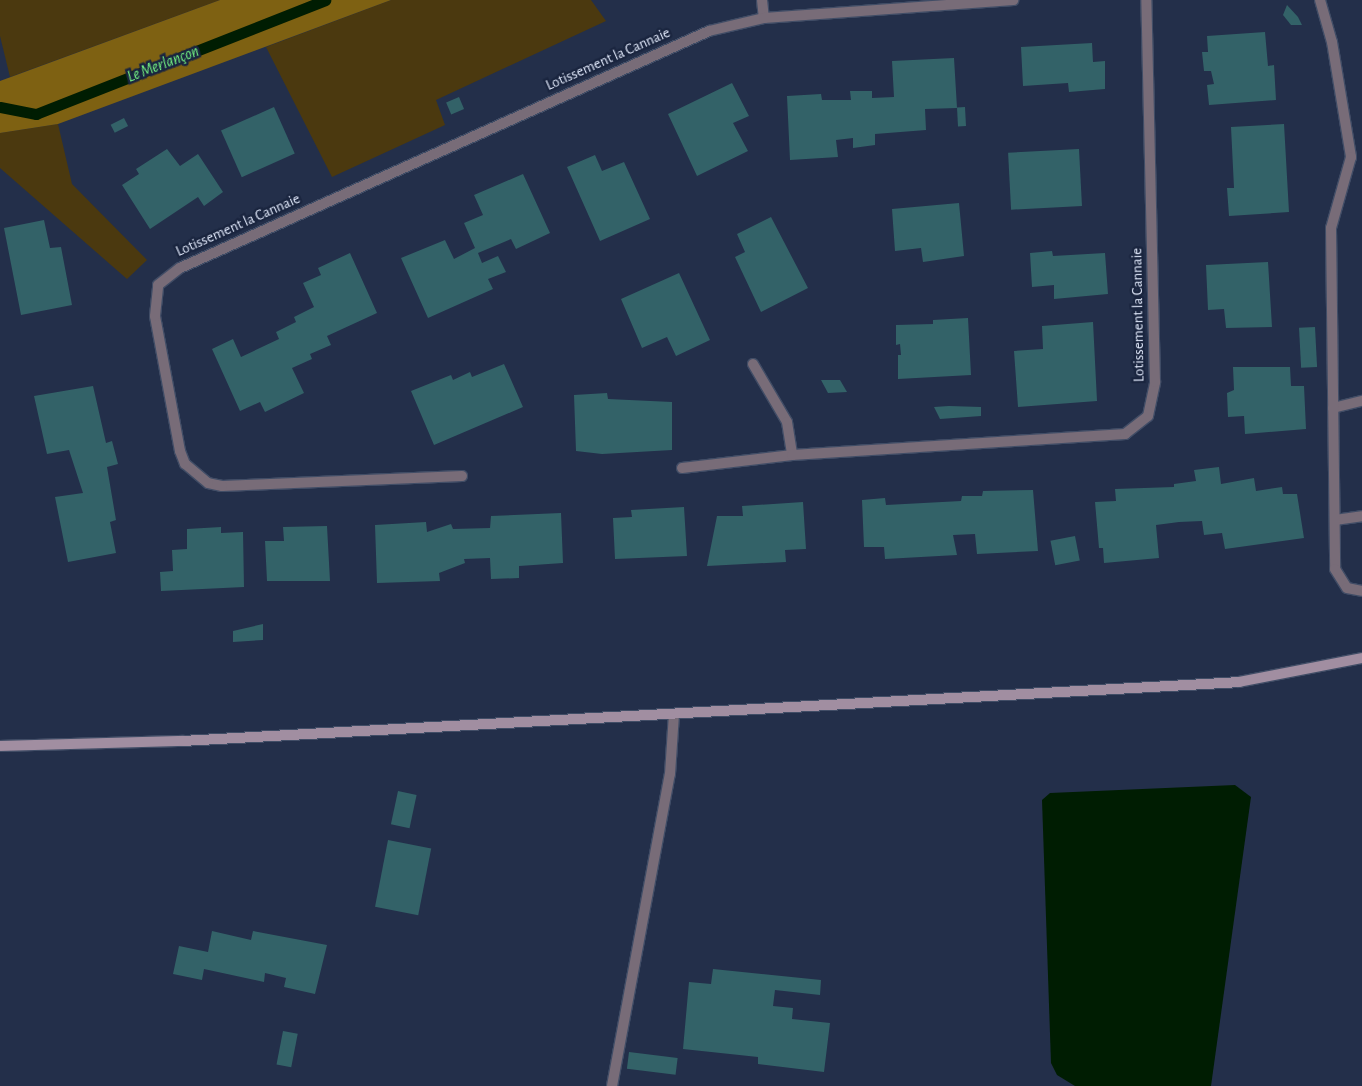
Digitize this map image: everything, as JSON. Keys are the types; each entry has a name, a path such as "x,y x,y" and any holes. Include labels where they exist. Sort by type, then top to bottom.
{"main road":[{"path":"0,746 182,741 1239,682 1362,658"}],"street":[{"path":"762,0 764,18"},
{"name":"Lotissement la Cannaie","path":"462,476 222,486 208,483 185,464 180,450 155,316 158,285 180,268 610,73 709,31 764,18 1013,0"},
{"name":"Lotissement la Cannaie","path":"682,468 792,455 1125,434 1148,416 1155,382 1146,0"},
{"path":"1320,0 1332,42 1351,158 1331,228 1335,569 1347,588 1362,591"},
{"path":"753,364 787,422 792,455"},
{"path":"1333,408 1362,401"},
{"path":"1335,520 1362,516"},
{"path":"612,1086 670,774 674,714"}],"shaded area":[{"path":"0,0 220,0 10,77 0,36"},
{"path":"220,0 391,0 58,124 0,133 0,81"},
{"path":"391,0 591,0 606,21 436,100 445,125 332,177 266,47"},
{"path":"58,124 72,184 147,260 127,279 0,168 0,133"},
{"path":"1235,785 1251,797 1211,1086 1075,1086 1057,1075 1051,1063 1042,800 1050,793"}],"building":[{"path":"1287,5 1298,17 1302,25 1291,25 1283,15"},
{"path":"1265,32 1268,66 1274,65 1276,100 1209,105 1207,85 1214,84 1211,71 1204,71 1202,52 1208,52 1207,36"},
{"path":"1092,43 1093,62 1105,61 1105,89 1069,92 1068,83 1023,86 1021,47"},
{"path":"954,58 957,108 925,109 926,130 875,134 875,145 853,148 853,138 836,140 838,157 790,160 787,96 821,94 822,100 851,100 850,91 872,91 872,98 894,97 892,61"},
{"path":"732,83 749,116 733,123 748,151 697,176 668,114"},
{"path":"459,97 464,109 451,114 446,102"},
{"path":"274,107 295,154 242,177 221,131"},
{"path":"957,107 965,107 966,126 958,126"},
{"path":"124,118 128,126 115,133 111,125"},
{"path":"1284,124 1289,212 1229,216 1227,188 1234,188 1231,127"},
{"path":"167,149 180,166 198,154 223,192 204,206 198,197 150,229 122,185 139,174 136,169"},
{"path":"1079,149 1082,206 1011,210 1008,153"},
{"path":"595,155 602,171 624,162 650,219 600,241 567,167"},
{"path":"523,174 550,233 516,249 511,239 478,253 482,263 498,256 506,272 488,279 493,289 428,318 401,258 445,240 454,259 475,248 464,223 483,215 474,195"},
{"path":"959,203 964,256 923,262 921,248 895,251 892,209"},
{"path":"771,217 808,288 761,312 735,257 745,252 737,234"},
{"path":"44,220 50,248 61,247 72,305 21,315 4,228"},
{"path":"1052,251 1053,256 1105,253 1108,294 1054,299 1054,285 1032,287 1030,253"},
{"path":"350,253 377,313 327,336 331,345 310,354 312,359 292,368 304,393 265,412 260,402 240,411 212,349 233,339 241,357 279,339 276,332 296,322 294,317 314,307 303,283 321,275 318,268"},
{"path":"1268,262 1272,327 1226,328 1224,309 1208,310 1206,265"},
{"path":"679,273 710,340 676,356 667,337 642,348 621,299"},
{"path":"968,318 971,375 898,379 898,355 901,355 900,344 896,345 896,325 933,324 933,320"},
{"path":"1093,322 1097,401 1018,407 1014,351 1043,349 1042,326"},
{"path":"1315,327 1317,367 1301,368 1299,328"},
{"path":"504,364 523,407 434,445 411,391 451,375 453,380 470,372 472,377"},
{"path":"1233,367 1290,367 1291,386 1304,386 1306,429 1245,434 1244,416 1228,417 1227,393 1234,390"},
{"path":"821,380 840,380 847,392 828,393"},
{"path":"93,386 106,443 112,441 118,464 107,467 116,520 110,522 116,553 68,562 55,497 83,493 69,450 47,454 34,396"},
{"path":"607,393 608,399 672,402 672,450 602,454 576,451 574,395"},
{"path":"934,407 981,407 981,416 940,419"},
{"path":"1219,467 1221,484 1254,478 1256,491 1282,487 1283,494 1297,494 1304,538 1225,549 1222,533 1204,535 1202,521 1179,522 1156,525 1159,558 1104,563 1103,548 1099,548 1095,502 1116,501 1115,489 1174,487 1174,484 1196,481 1194,470"},
{"path":"1033,490 1038,551 977,554 975,534 953,535 957,555 885,559 884,547 864,547 862,500 885,498 886,505 961,501 962,496 982,496 983,491"},
{"path":"803,502 806,549 785,550 786,562 707,566 717,516 743,516 742,506"},
{"path":"684,507 687,556 615,559 613,518 632,517 631,510"},
{"path":"561,513 563,563 519,566 519,578 491,579 490,558 464,559 465,563 439,573 440,581 377,583 375,525 426,522 427,532 451,524 453,529 490,528 491,516"},
{"path":"327,526 330,581 267,581 265,541 284,541 283,527"},
{"path":"221,527 221,533 243,532 244,587 161,591 160,572 173,571 172,550 187,549 187,529"},
{"path":"1075,536 1080,561 1055,565 1050,541"},
{"path":"263,624 263,640 233,642 233,631"},
{"path":"398,791 417,795 410,828 391,824"},
{"path":"388,840 431,848 418,915 375,907"},
{"path":"212,931 251,940 253,931 327,945 315,994 284,987 286,978 265,973 264,982 204,969 202,980 173,974 179,946 208,952"},
{"path":"713,969 821,980 820,995 775,990 773,1006 793,1008 792,1019 830,1023 824,1072 758,1064 758,1057 683,1049 689,982 711,984"},
{"path":"283,1031 298,1034 291,1067 277,1064"},
{"path":"629,1052 678,1058 676,1075 627,1069"}],"waterway":[{"name":"Le Merlançon","path":"0,107 36,114 325,0"}]}
